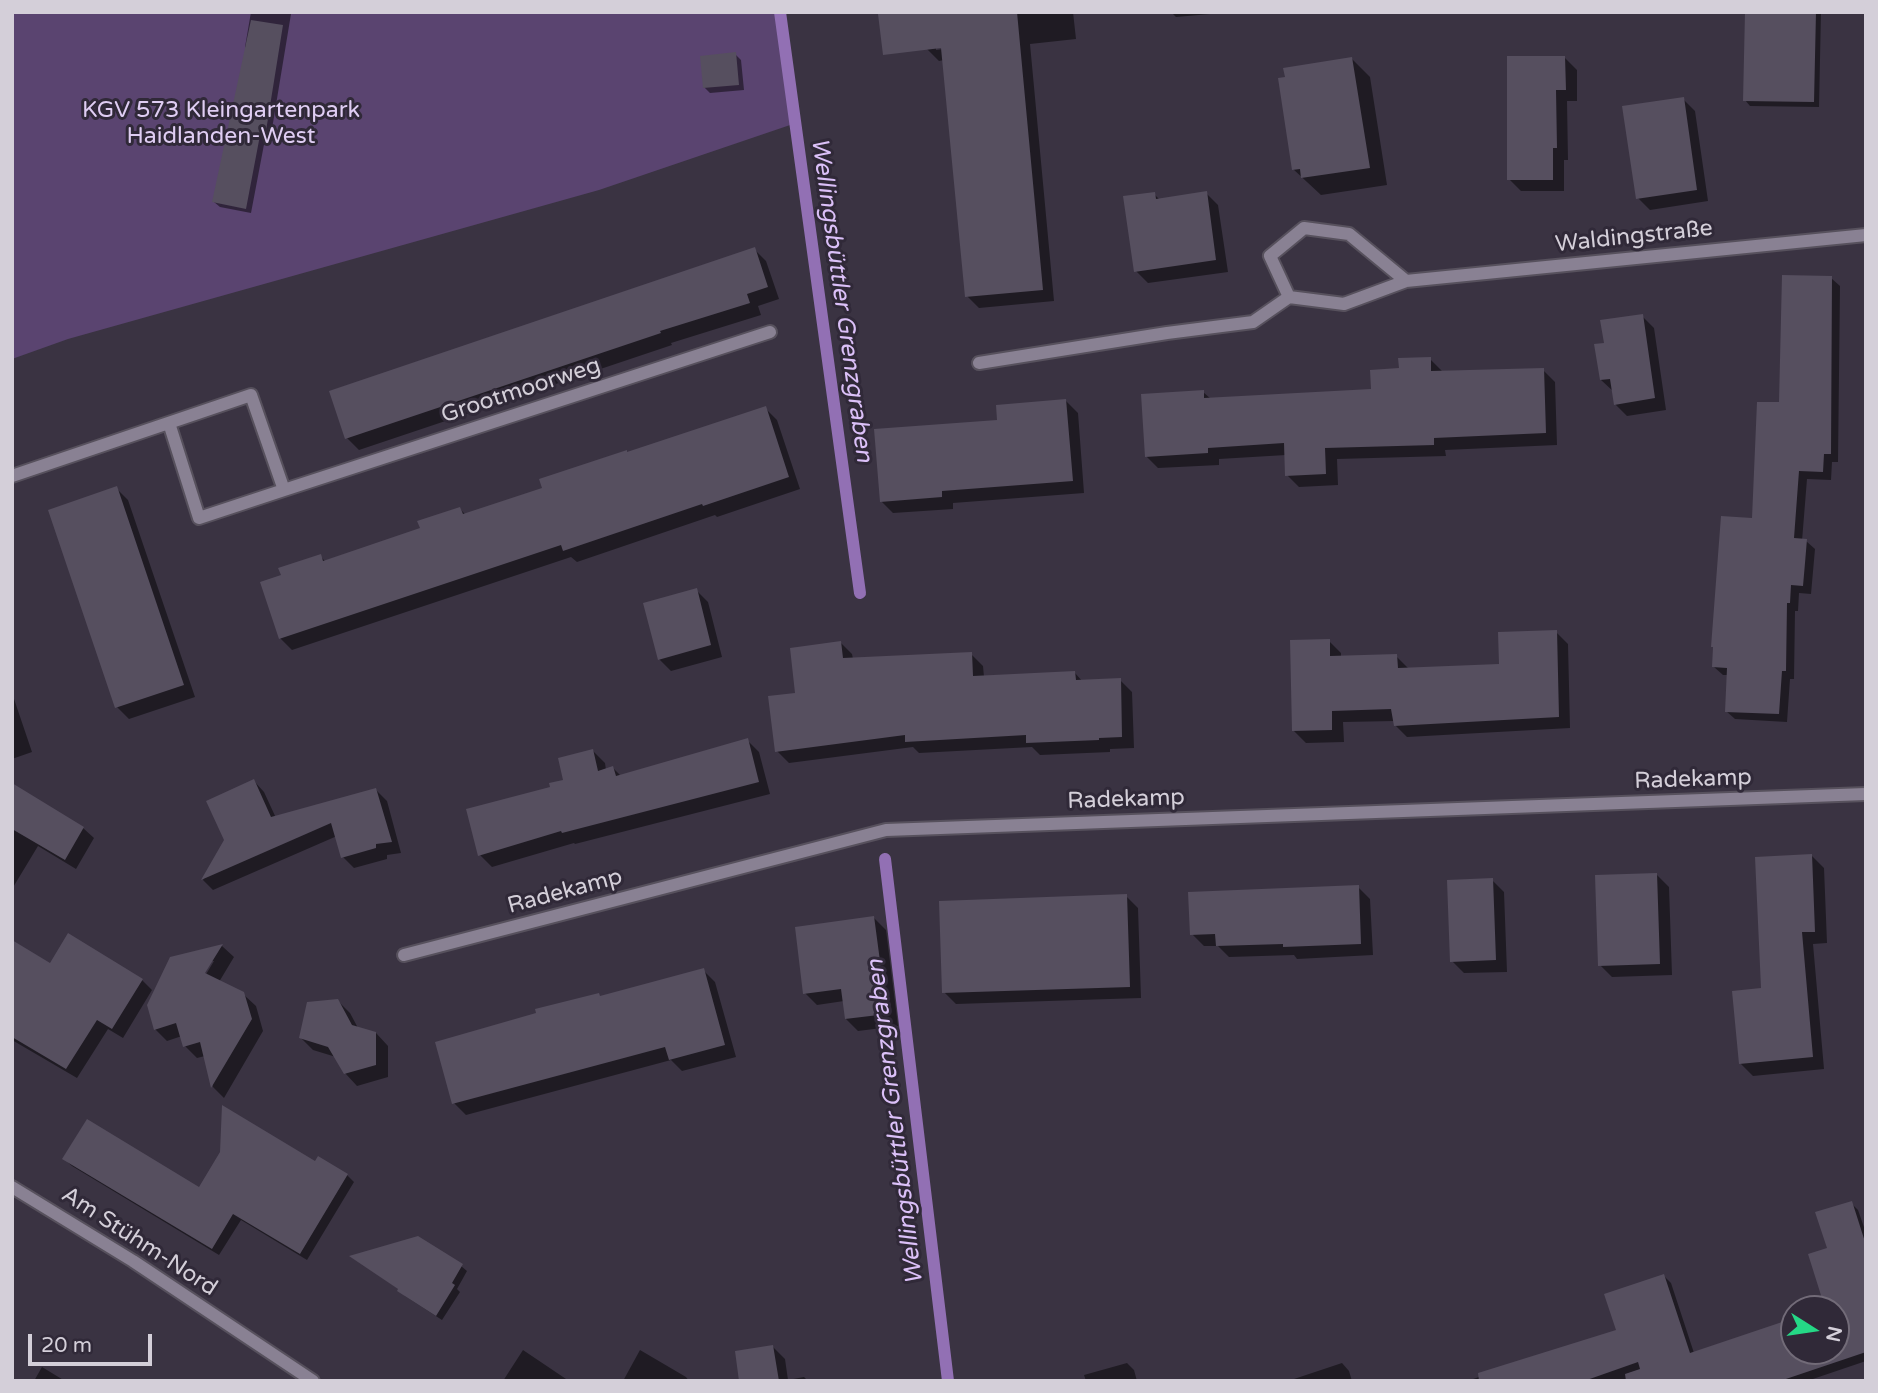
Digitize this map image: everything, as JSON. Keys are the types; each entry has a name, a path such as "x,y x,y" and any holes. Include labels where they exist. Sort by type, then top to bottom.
{"street":[{"path":"979,363 1253,322 1289,297 1270,256 1304,228 1349,233 1406,281"},
{"name":"Waldingstraße","path":"1289,297 1343,304 1406,281 1866,235"},
{"name":"Grootmoorweg","path":"169,423 198,518 770,332"},
{"path":"12,476 251,395 284,490"},
{"name":"Radekamp","path":"404,956 886,830 1866,794"},
{"name":"Am Stühm-Nord","path":"12,1187 139,1265 313,1381"}],"green space":[{"name":"KGV 573 Kleingartenpark Haidlanden-West","path":"12,12 781,12 796,123 599,190 68,339 12,359"}],"building":[{"path":"1017,12 1043,290 965,297 941,48 883,55 878,14"},
{"path":"1745,12 1816,12 1814,102 1743,101"},
{"path":"251,20 283,25 266,131 261,130 246,209 212,202"},
{"path":"736,52 739,85 703,88 700,56"},
{"path":"1507,56 1565,56 1566,90 1556,90 1557,148 1553,148 1553,180 1507,180"},
{"path":"1352,57 1370,168 1301,178 1300,169 1292,170 1278,78 1285,77 1283,68"},
{"path":"1684,97 1697,190 1636,199 1622,106"},
{"path":"1207,191 1216,260 1134,272 1123,196 1155,192 1156,199"},
{"path":"755,247 768,287 747,294 750,303 660,331 661,333 345,439 329,391"},
{"path":"1782,275 1832,276 1831,454 1824,454 1823,472 1799,471 1794,538 1807,539 1803,586 1791,585 1790,603 1787,603 1786,671 1782,671 1779,714 1725,712 1727,668 1712,667 1711,647 1721,516 1752,518 1757,402 1779,402"},
{"path":"1643,314 1655,398 1614,405 1610,379 1600,380 1594,344 1604,343 1600,320"},
{"path":"1431,357 1431,371 1544,368 1546,433 1434,438 1434,445 1325,448 1326,474 1285,476 1284,443 1208,448 1208,453 1145,457 1141,394 1204,390 1204,398 1371,389 1370,370 1399,368 1398,358"},
{"path":"1066,399 1073,481 942,491 942,497 880,502 874,429 997,420 996,405"},
{"path":"766,406 789,477 563,551 561,545 279,639 260,582 281,575 278,568 321,554 323,561 420,528 417,521 460,507 463,514 542,488 539,479"},
{"path":"117,486 184,685 115,708 48,510"},
{"path":"697,588 711,645 658,660 643,603"},
{"path":"1557,630 1559,717 1394,726 1391,709 1332,711 1332,730 1292,731 1290,640 1330,639 1330,656 1397,654 1398,668 1499,664 1498,632"},
{"path":"841,641 843,658 972,652 973,676 1075,671 1076,680 1121,678 1122,737 1026,743 1026,735 905,742 905,735 775,752 768,696 795,693 790,648"},
{"path":"748,738 759,782 562,833 561,831 478,856 466,809 550,787 549,783 563,780 558,758 593,749 598,771 613,766 616,776"},
{"path":"254,779 271,817 376,788 392,842 376,844 376,848 341,858 331,823 201,880 224,840 206,801"},
{"path":"12,783 84,827 65,860 12,829"},
{"path":"1812,854 1815,932 1802,932 1813,1057 1739,1064 1732,991 1761,988 1755,857"},
{"path":"1657,873 1660,964 1598,966 1595,875"},
{"path":"1493,878 1496,960 1450,962 1447,880"},
{"path":"1359,885 1361,944 1216,946 1215,934 1190,935 1188,892"},
{"path":"1127,894 1130,987 942,993 939,901"},
{"path":"874,916 887,1014 845,1019 841,989 803,994 795,927"},
{"path":"68,933 143,979 112,1029 97,1020 66,1069 12,1037 12,940 50,963"},
{"path":"223,944 205,973 244,992 252,1019 211,1088 200,1042 183,1047 176,1023 154,1030 147,1005 170,957"},
{"path":"704,968 725,1045 669,1060 665,1047 452,1104 435,1042 536,1013 535,1009 599,993 600,996"},
{"path":"338,999 352,1025 376,1032 376,1065 344,1074 328,1047 299,1038 307,1002"},
{"path":"222,1105 315,1161 318,1156 348,1174 300,1254 233,1214 212,1249 62,1159 87,1119 199,1187 220,1152"},
{"path":"1852,1201 1866,1245 1866,1352 1850,1357 1850,1295 1821,1295 1808,1254 1827,1248 1815,1212"},
{"path":"418,1236 463,1264 452,1283 455,1285 436,1316 349,1256"},
{"path":"1664,1274 1690,1353 1780,1323 1780,1365 1827,1365 1780,1381 1626,1381 1625,1374 1640,1369 1638,1362 1584,1381 1479,1381 1478,1373 1616,1330 1604,1294"},
{"path":"773,1345 779,1381 739,1381 735,1351"}],"waterway":[{"name":"Wellingsbüttler Grenzgraben","path":"780,12 860,593"},
{"name":"Wellingsbüttler Grenzgraben","path":"885,859 948,1381"}]}
